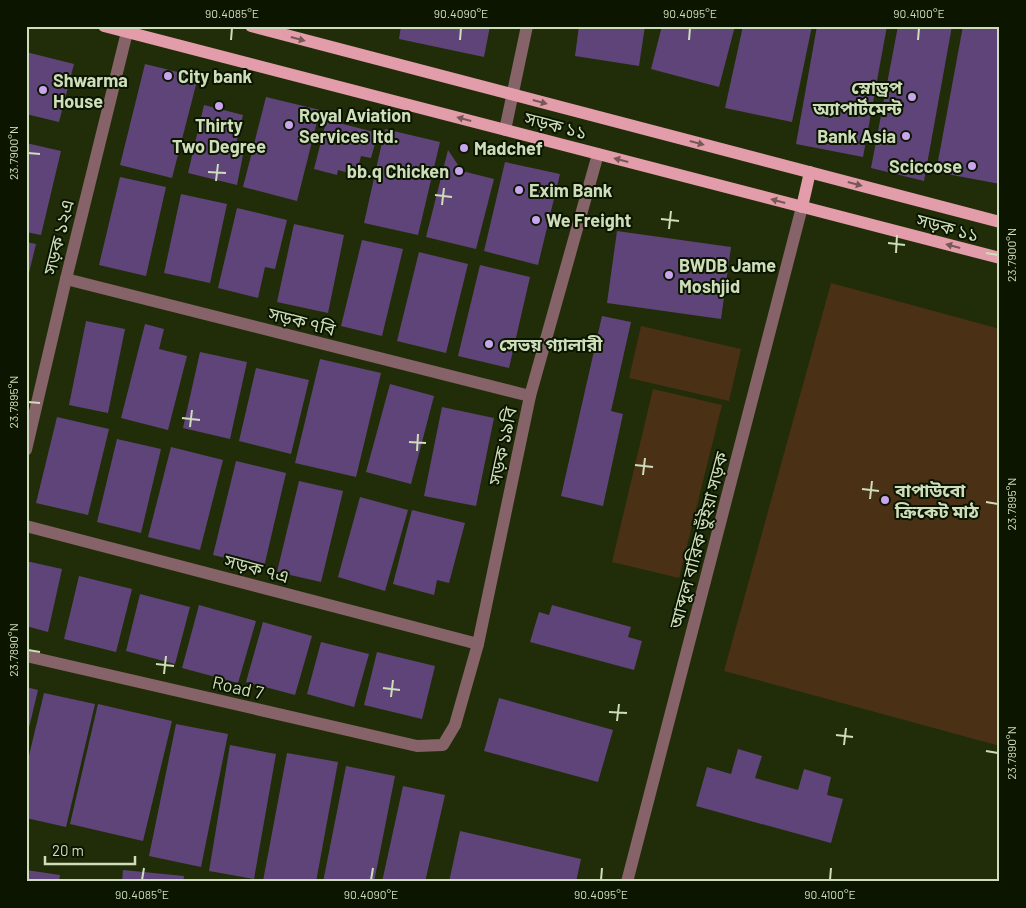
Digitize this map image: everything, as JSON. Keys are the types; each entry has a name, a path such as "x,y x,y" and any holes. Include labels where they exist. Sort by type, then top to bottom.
{"main road":[{"name":"সড়ক ১১","path":"104,26 1000,258"},
{"name":"সড়ক ১১","path":"253,27 1000,222"},
{"path":"802,207 810,172"}],"street":[{"path":"505,130 527,26"},
{"name":"সড়ক ১২এ","path":"26,450 127,32"},
{"name":"সড়ক ১৯বি","path":"443,745 455,725 478,644 530,396 598,154"},
{"name":"আব্দুল বারিক ভুঁইয়া সড়ক","path":"627,882 802,207"},
{"name":"সড়ক ৭বি","path":"66,279 530,396"},
{"name":"সড়ক ৭এ","path":"26,526 478,644"},
{"name":"Road 7","path":"26,656 417,746 443,745"}],"shaded area":[{"name":"বাপাউবো ক্রিকেট মাঠ","path":"831,283 1000,329 1000,746 724,671"},
{"path":"641,326 741,349 729,401 629,378"},
{"path":"653,389 722,405 679,578 612,562"}],"building":[{"path":"401,26 490,26 484,57 399,39"},
{"path":"579,26 645,26 639,66 575,56"},
{"path":"662,26 735,26 719,87 651,69"},
{"path":"743,26 812,26 792,122 725,108"},
{"path":"817,26 887,26 863,157 796,144"},
{"name":"স্নোড্রপ অ্যাপার্টমেন্ট","path":"898,26 952,26 924,181 871,168"},
{"path":"963,26 1000,28 1000,184 936,172"},
{"path":"26,52 74,64 59,122 26,114"},
{"path":"145,64 198,77 172,178 120,165"},
{"path":"266,97 320,110 297,201 243,187"},
{"path":"204,105 243,115 234,153 243,155 237,185 188,173"},
{"path":"328,114 341,117 339,123 378,133 371,158 361,156 356,175 338,170 337,175 314,169"},
{"path":"385,129 440,142 418,235 364,223"},
{"path":"26,143 61,151 41,235 26,232"},
{"path":"448,150 462,171 494,179 476,249 426,237"},
{"path":"505,162 560,174 538,265 484,251"},
{"path":"120,177 166,187 146,276 99,265"},
{"path":"181,194 227,204 210,283 164,273"},
{"path":"237,208 287,220 275,269 265,267 258,298 218,288"},
{"path":"294,224 344,235 328,313 277,302"},
{"name":"BWDB Jame Moshjid","path":"617,231 731,247 721,319 607,303"},
{"path":"362,240 403,249 382,336 341,326"},
{"path":"26,242 36,244 27,281 26,281"},
{"path":"419,252 468,264 446,353 397,341"},
{"path":"480,265 530,277 509,368 458,356"},
{"path":"602,316 631,322 611,411 623,414 603,506 561,496"},
{"path":"86,321 125,329 108,413 69,405"},
{"path":"145,324 164,329 159,349 187,356 168,430 121,418"},
{"path":"200,352 247,362 230,439 183,428"},
{"path":"320,359 381,373 356,477 295,463"},
{"path":"256,368 309,380 291,454 239,441"},
{"path":"390,384 434,396 411,484 366,472"},
{"path":"442,407 494,418 476,506 424,496"},
{"path":"57,417 109,429 88,515 36,503"},
{"path":"117,439 161,449 141,533 97,522"},
{"path":"171,447 223,460 200,550 148,537"},
{"path":"236,461 286,473 264,567 213,555"},
{"path":"299,481 343,491 321,582 277,572"},
{"path":"360,497 408,510 385,591 338,577"},
{"path":"412,510 465,523 449,583 437,580 434,595 393,584"},
{"path":"26,561 62,569 48,632 26,626"},
{"path":"79,576 132,589 116,652 64,639"},
{"path":"140,594 190,607 175,664 126,651"},
{"path":"199,605 256,621 238,683 182,668"},
{"path":"552,605 631,627 628,637 642,641 634,670 530,642 539,612 549,615"},
{"path":"263,622 312,636 295,695 246,682"},
{"path":"321,642 369,654 354,707 307,694"},
{"path":"377,652 435,666 422,719 364,705"},
{"path":"26,687 38,690 27,736 26,736"},
{"path":"44,693 95,704 66,827 26,818 26,768"},
{"path":"499,698 613,730 598,782 484,751"},
{"path":"98,704 172,721 143,841 70,824"},
{"path":"176,724 228,734 201,867 149,856"},
{"path":"230,745 276,754 254,879 209,871"},
{"path":"738,749 762,756 755,778 798,790 804,769 831,777 827,795 843,799 831,843 696,806 707,767 731,774"},
{"path":"287,753 338,762 316,882 263,881"},
{"path":"346,766 395,776 374,882 323,882"},
{"path":"403,786 445,795 425,882 382,882"},
{"path":"460,831 581,859 576,882 449,882"},
{"path":"26,870 60,875 59,882 26,882"},
{"path":"123,870 184,876 183,882 122,882"}],"place":[{"name":"City bank","path":"168,76"},
{"name":"Shwarma House","path":"43,90"},
{"name":"স্নোড্রপ অ্যাপার্টমেন্ট","path":"912,97"},
{"name":"Thirty Two Degree","path":"219,106"},
{"name":"Royal Aviation Services ltd.","path":"289,125"},
{"name":"Bank Asia","path":"906,136"},
{"name":"Madchef","path":"464,148"},
{"name":"Sciccose","path":"972,166"},
{"name":"bb.q Chicken","path":"459,171"},
{"name":"Exim Bank","path":"519,190"},
{"name":"We Freight","path":"536,220"},
{"name":"BWDB Jame Moshjid","path":"669,275"},
{"name":"সেভয় গ্যালারী","path":"489,344"},
{"name":"বাপাউবো ক্রিকেট মাঠ","path":"885,500"}]}
